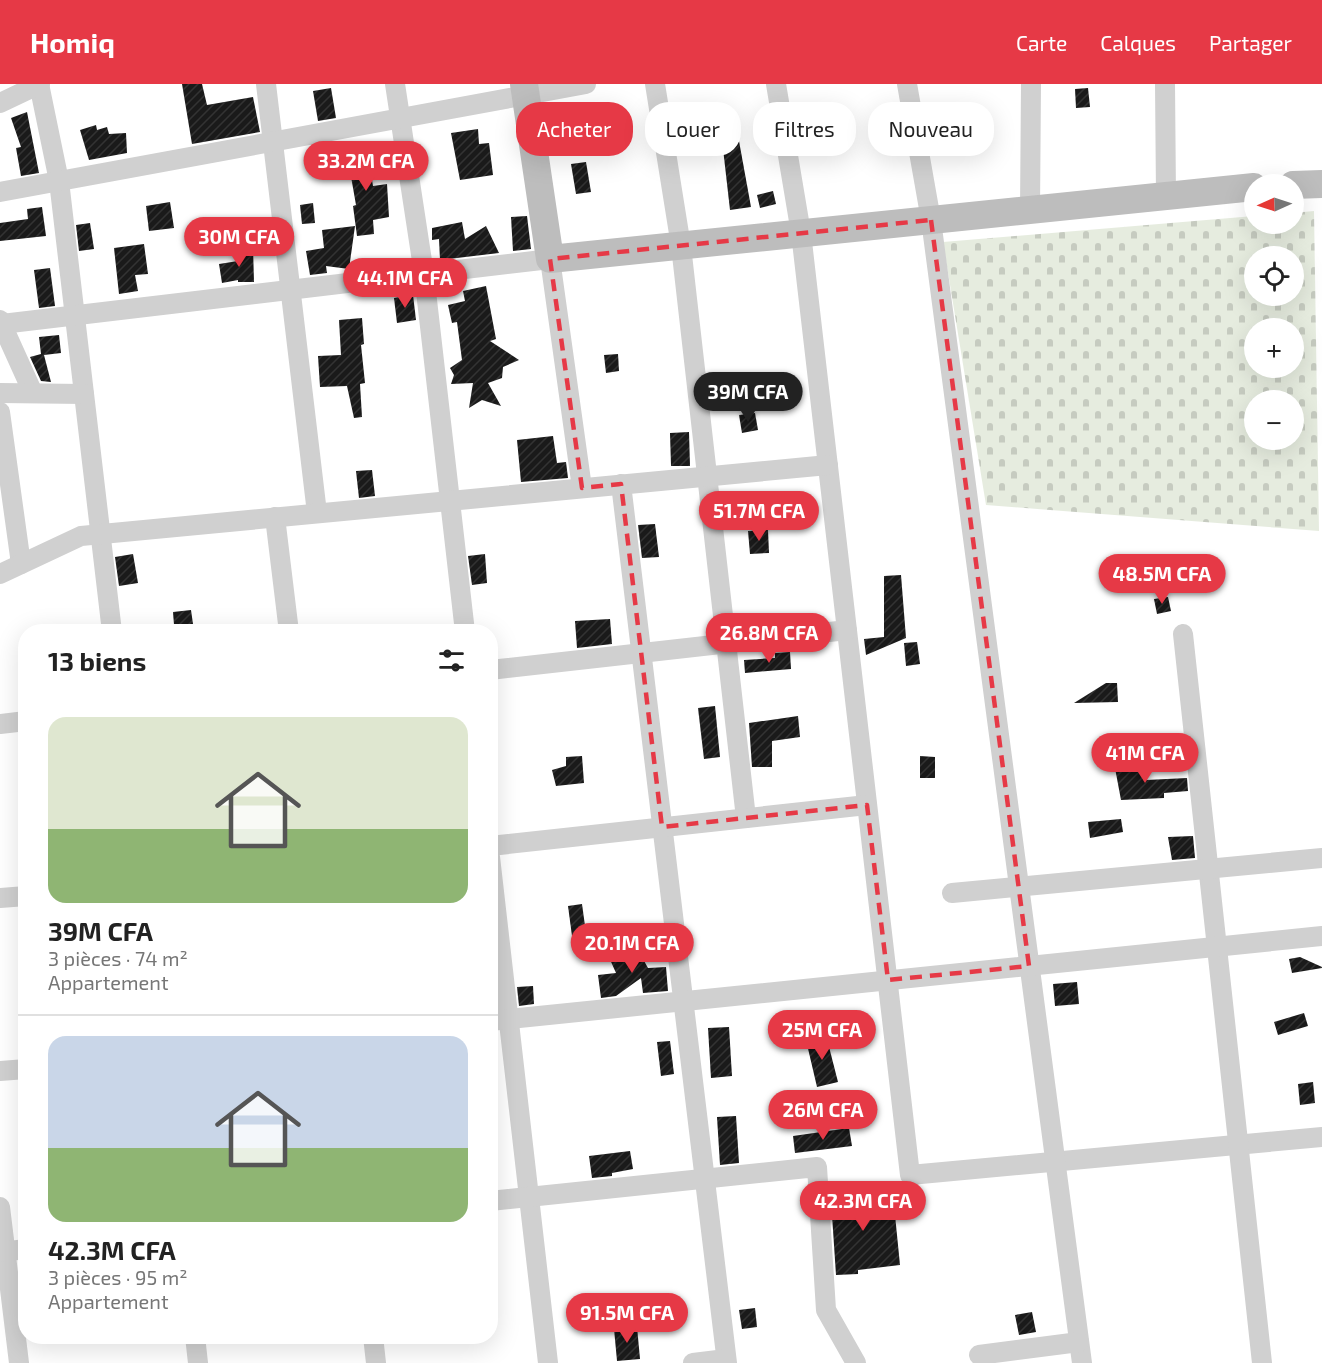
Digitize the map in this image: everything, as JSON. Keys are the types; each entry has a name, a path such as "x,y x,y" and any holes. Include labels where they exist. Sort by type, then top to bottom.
{"main road":[{"path":"525,89 550,259 1244,189"},
{"path":"1304,185 1322,184"}],"street":[{"path":"0,103 39,84 59,181 111,624"},
{"path":"266,84 316,513"},
{"path":"395,84 424,274 464,624"},
{"path":"0,192 400,118 525,89 586,84"},
{"path":"655,84 681,246 746,818"},
{"path":"776,84 801,233 910,1175 1322,1137"},
{"path":"907,84 931,220 1082,1363"},
{"path":"1030,210 1031,84"},
{"path":"1165,84 1166,196"},
{"path":"33,393 1,322 550,259 582,488"},
{"path":"0,393 84,394"},
{"path":"0,412 21,564"},
{"path":"0,574 81,536 828,465"},
{"path":"621,484 726,1361 693,1363"},
{"path":"275,517 288,624"},
{"path":"498,669 847,630"},
{"path":"1183,634 1262,1363"},
{"path":"0,724 18,722"},
{"path":"498,845 867,805"},
{"path":"952,893 1322,858"},
{"path":"0,898 18,897"},
{"path":"500,1020 1322,936"},
{"path":"498,987 500,1020 530,1197 548,1363"},
{"path":"0,1071 18,1070"},
{"path":"498,1200 817,1167 826,1311 856,1363"},
{"path":"0,1207 3,1252 18,1363"},
{"path":"3,1252 18,1250"},
{"path":"979,1355 1079,1342"},
{"path":"196,1344 198,1363"},
{"path":"374,1344 376,1363"}],"highlighted area":[{"path":"931,220 1029,966 888,980 867,805 662,827 621,484 582,488 550,259"}],"green space":[{"path":"1314,211 1319,531 986,505 943,242 1244,217 1244,234 1304,234 1304,212"}],"building":[{"path":"182,84 202,84 207,105 253,97 260,132 192,144"},
{"path":"331,88 336,118 318,121 313,91"},
{"path":"1088,88 1090,107 1076,108 1075,89"},
{"path":"27,112 39,173 21,176 16,148 21,147 11,118"},
{"path":"96,125 97,130 107,127 109,134 126,133 127,153 89,160 80,130"},
{"path":"478,129 479,144 489,143 493,175 460,180 451,133"},
{"path":"366,145 373,186 387,184 389,217 373,220 374,234 357,236 353,206 356,205 346,148"},
{"path":"741,152 751,207 730,210 724,156 741,156"},
{"path":"586,162 591,192 576,194 571,164"},
{"path":"773,191 776,204 760,208 757,195"},
{"path":"170,202 174,228 149,231 146,206"},
{"path":"313,203 315,223 302,224 300,205"},
{"path":"42,207 46,236 0,241 0,223 28,219 27,209"},
{"path":"527,216 531,249 513,251 511,217"},
{"path":"462,222 465,239 486,226 499,253 440,260 439,239 432,240 432,228"},
{"path":"90,223 94,249 79,251 76,225"},
{"path":"355,226 349,269 326,266 327,273 310,275 306,251 324,248 322,230"},
{"path":"144,244 148,274 135,275 138,291 119,294 114,248"},
{"path":"253,247 254,282 238,282 238,280 222,283 219,264 238,261 238,248"},
{"path":"50,268 55,306 39,308 34,270"},
{"path":"486,286 496,339 490,341 519,360 503,367 502,378 488,383 501,406 482,400 469,408 473,383 451,384 454,375 450,368 462,360 457,322 452,323 448,305 465,301 463,291"},
{"path":"413,295 416,320 397,323 394,298"},
{"path":"362,318 364,344 361,345 365,383 360,384 362,417 354,418 347,386 320,387 318,356 341,355 339,320"},
{"path":"59,335 61,353 44,355 51,382 41,381 30,357 41,354 39,337"},
{"path":"618,354 619,371 606,373 604,355"},
{"path":"755,413 758,430 742,433 739,415"},
{"path":"689,432 690,466 671,466 670,433"},
{"path":"553,436 557,463 566,462 568,478 521,482 517,440"},
{"path":"372,470 375,496 359,498 356,471"},
{"path":"655,524 659,557 642,558 638,525"},
{"path":"768,530 769,553 750,554 748,531"},
{"path":"133,554 138,583 119,586 115,557"},
{"path":"485,554 487,583 472,585 468,556"},
{"path":"901,575 906,638 866,655 864,639 884,637 884,576"},
{"path":"1168,597 1171,611 1157,614 1154,599"},
{"path":"191,610 193,624 174,624 173,612"},
{"path":"610,619 612,644 577,648 575,621"},
{"path":"917,642 920,664 906,666 904,643"},
{"path":"790,652 791,669 745,673 744,660 775,658 775,653"},
{"path":"1106,683 1117,683 1118,702 1074,703"},
{"path":"715,706 720,757 704,759 698,708"},
{"path":"798,716 800,737 772,741 772,767 752,767 749,723"},
{"path":"582,756 584,783 556,786 552,770 566,766 566,757"},
{"path":"920,756 935,757 935,778 920,778"},
{"path":"1144,763 1146,780 1187,778 1188,791 1164,793 1164,798 1121,800 1115,768"},
{"path":"1121,819 1123,832 1090,838 1088,822"},
{"path":"1193,836 1195,858 1172,860 1168,837"},
{"path":"582,904 586,933 572,936 568,906"},
{"path":"634,943 648,968 666,967 668,991 643,993 641,978 616,996 601,998 598,975 616,973 608,955"},
{"path":"1300,957 1322,968 1292,973 1289,959"},
{"path":"1077,982 1079,1004 1055,1006 1053,984"},
{"path":"533,986 534,1004 519,1006 517,987"},
{"path":"1304,1013 1308,1026 1278,1035 1274,1022"},
{"path":"729,1027 732,1076 711,1078 708,1028"},
{"path":"826,1035 838,1082 817,1087 806,1040"},
{"path":"670,1041 674,1074 661,1076 657,1042"},
{"path":"1313,1082 1315,1103 1300,1105 1298,1084"},
{"path":"736,1116 739,1163 720,1165 717,1117"},
{"path":"849,1128 852,1146 795,1153 793,1136"},
{"path":"630,1151 633,1169 612,1173 612,1176 592,1178 589,1156"},
{"path":"845,1183 848,1199 893,1195 900,1265 858,1270 858,1274 836,1275 830,1185"},
{"path":"755,1308 757,1327 742,1329 739,1310"},
{"path":"1032,1312 1036,1332 1019,1335 1015,1315"},
{"path":"637,1327 640,1359 617,1361 614,1329"}]}
